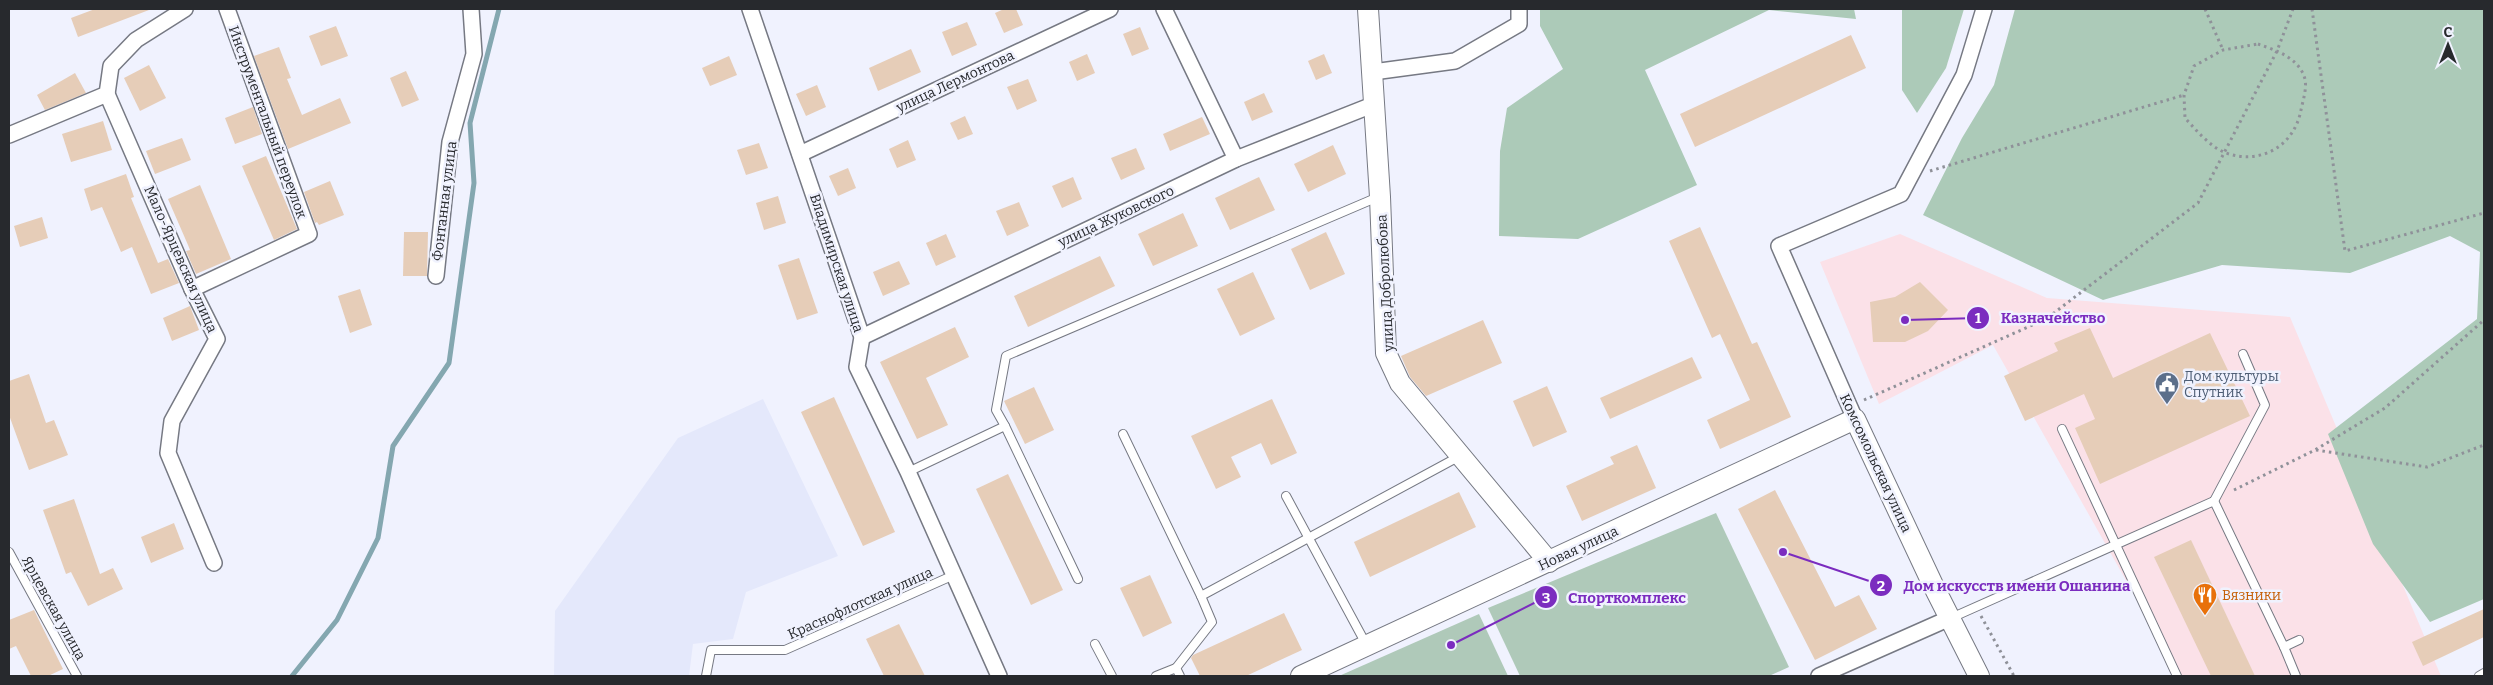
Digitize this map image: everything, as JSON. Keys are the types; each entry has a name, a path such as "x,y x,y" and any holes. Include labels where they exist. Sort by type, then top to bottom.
{"street":[{"path":"9,135 107,94 111,66 136,40 184,9"},
{"name":"Инструментальный переулок","path":"192,289 309,234 227,9"},
{"name":"Фонтанная улица","path":"436,276 450,142 474,54 471,9"},
{"name":"Владимирская улица","path":"750,9 862,337 858,367 908,472 999,676"},
{"name":"улица Лермонтова","path":"800,154 1110,9"},
{"path":"1164,9 1236,159"},
{"name":"улица Добролюбова","path":"1368,9 1380,197 1386,353 1400,383 1550,562"},
{"path":"1373,72 1455,61 1519,24 1519,9"},
{"path":"1910,177 1964,75 1984,9"},
{"name":"Мало-Ярцевская улица","path":"107,94 192,289 216,339 172,421 168,453 214,563"},
{"name":"улица Жуковского","path":"862,337 1236,159 1375,104"},
{"name":"Комсомольская улица","path":"1910,177 1901,194 1779,246 1855,419 1979,676"},
{"name":"Новая улица","path":"1301,676 1855,419"},
{"path":"1819,676 1950,618"}],"lane":[{"path":"1078,579 996,410 1006,356 1380,197"},
{"path":"1950,618 2214,501 2265,405 2242,354"},
{"path":"908,472 1005,426"},
{"path":"2062,429 2177,676"},
{"path":"1123,434 1212,622 1176,668 1156,676"},
{"path":"1201,596 1461,455"},
{"path":"1286,496 1367,646"},
{"path":"2214,501 2296,676"},
{"name":"Ярцевская улица","path":"9,552 77,676"},
{"name":"Краснофлотская улица","path":"706,676 711,650 785,650 954,575"},
{"path":"2284,647 2299,640"},
{"path":"1095,644 1112,676"},
{"path":"1176,668 1180,676"},
{"path":"2479,676 2484,673"}],"path":[{"path":"2205,9 2223,50"},
{"path":"1855,419 1864,400 2046,319 2198,203 2277,51 2293,9"},
{"path":"2312,9 2345,251 2484,213"},
{"path":"2258,44 2277,51 2294,62 2304,76 2304,94 2300,116 2289,139 2273,152 2247,158 2224,152 2202,136 2185,118 2184,95 2194,66 2223,50 2258,44"},
{"path":"1910,177 2184,95"},
{"path":"2214,501 2315,450 2385,408 2484,320"},
{"path":"2315,450 2427,467 2484,446"},
{"path":"1976,607 2014,676"}],"shaded area":[{"path":"1900,234 2047,298 2290,317 2441,676 2180,676 1993,345 1879,404 1820,262"},
{"path":"763,399 838,556 746,592 733,639 693,644 689,676 554,676 555,611 678,438"}],"green space":[{"path":"1540,9 1854,9 1856,19 1769,10 1645,70 1697,185 1578,239 1499,236 1500,151 1507,108 1563,69 1540,26"},
{"path":"1902,9 1964,9 1946,68 1917,113 1902,90"},
{"path":"2015,9 2484,9 2484,599 2430,622 2373,544 2328,434 2477,319 2480,252 2450,236 2350,273 2222,265 2103,300 1923,215 1962,138 1994,85"},
{"path":"1716,513 1789,667 1769,676 1520,676 1488,608"},
{"path":"1479,614 1508,676 1339,676"}],"building":[{"path":"95,9 149,10 78,37 71,18"},
{"path":"1004,9 1016,9 1023,25 1004,33 995,13"},
{"path":"967,22 977,45 952,56 942,32"},
{"path":"336,26 348,56 321,66 309,36"},
{"path":"1140,27 1149,49 1132,56 1123,34"},
{"path":"1851,35 1866,68 1695,147 1680,114"},
{"path":"279,47 291,78 287,79 302,115 340,98 351,123 288,149 254,56"},
{"path":"911,49 921,72 878,91 869,68"},
{"path":"1087,54 1095,73 1077,81 1069,62"},
{"path":"1324,54 1332,73 1316,80 1308,61"},
{"path":"729,56 737,75 710,86 702,68"},
{"path":"149,65 166,98 140,111 124,78"},
{"path":"406,71 419,100 402,107 390,78"},
{"path":"75,73 86,93 45,110 37,95"},
{"path":"1028,79 1037,101 1017,110 1007,87"},
{"path":"817,85 826,107 806,116 796,94"},
{"path":"1264,93 1273,112 1252,121 1244,102"},
{"path":"253,107 262,134 235,144 225,118"},
{"path":"965,116 973,134 958,140 950,123"},
{"path":"1202,117 1210,134 1170,151 1163,134"},
{"path":"103,121 112,150 71,162 62,134"},
{"path":"182,138 191,160 155,174 146,151"},
{"path":"908,140 916,160 897,168 889,149"},
{"path":"759,143 768,168 746,175 737,150"},
{"path":"1333,145 1346,174 1308,192 1294,164"},
{"path":"1136,148 1145,169 1121,180 1111,158"},
{"path":"266,156 297,229 274,240 242,166"},
{"path":"848,168 856,188 838,196 829,176"},
{"path":"126,174 134,197 131,198 158,263 168,259 179,283 151,294 132,247 121,252 102,207 91,211 84,189"},
{"path":"1073,177 1082,199 1062,208 1052,186"},
{"path":"1259,177 1275,210 1230,230 1215,198"},
{"path":"330,181 344,215 319,225 317,222 315,223 304,192"},
{"path":"200,185 231,259 196,274 186,251 190,250 168,199"},
{"path":"778,196 786,223 764,230 756,203"},
{"path":"1019,202 1029,226 1007,236 996,211"},
{"path":"1183,213 1198,246 1153,266 1138,234"},
{"path":"42,217 48,238 20,247 14,226"},
{"path":"1700,227 1752,344 1757,342 1791,417 1720,449 1707,420 1750,400 1720,334 1712,338 1669,241"},
{"path":"404,232 428,232 427,276 403,276"},
{"path":"1326,232 1345,274 1310,290 1291,249"},
{"path":"946,234 956,257 936,266 926,243"},
{"path":"1100,256 1115,286 1028,327 1014,296"},
{"path":"799,258 818,313 797,320 778,265"},
{"path":"899,261 910,284 883,296 873,272"},
{"path":"1253,272 1275,319 1240,336 1217,289"},
{"path":"1920,282 1948,310 1928,331 1905,342 1873,342 1870,302 1895,297"},
{"path":"360,289 372,325 350,333 338,296"},
{"path":"190,306 199,330 172,341 163,318"},
{"path":"1483,320 1502,363 1426,396 1410,377 1401,356"},
{"path":"955,327 969,357 926,378 948,425 917,439 880,362"},
{"name":"Дом культуры Спутник","path":"2090,328 2113,378 2210,333 2250,416 2100,484 2075,428 2095,419 2084,394 2025,421 2004,376 2058,351 2054,343"},
{"path":"1692,357 1702,378 1610,419 1600,398"},
{"path":"29,374 46,423 54,420 68,455 29,470 9,415 9,381"},
{"path":"1547,386 1567,432 1533,447 1513,401"},
{"path":"1034,387 1054,430 1025,444 1004,401"},
{"path":"834,397 895,532 863,546 801,412"},
{"path":"1272,399 1297,453 1271,465 1261,443 1231,457 1241,477 1216,489 1191,436"},
{"path":"1637,445 1656,488 1582,521 1566,486 1614,464 1610,457"},
{"path":"1008,474 1063,590 1031,605 976,489"},
{"path":"1775,490 1835,607 1859,595 1877,629 1815,660 1738,509"},
{"path":"1459,492 1476,527 1370,577 1354,542"},
{"path":"74,499 100,574 113,568 123,589 88,606 71,572 66,574 43,510"},
{"path":"174,523 184,549 151,563 141,537"},
{"name":"Вязники","path":"2191,540 2255,676 2211,676 2154,557"},
{"path":"1150,575 1172,623 1143,637 1120,588"},
{"path":"2484,609 2484,637 2423,666 2412,642"},
{"path":"34,610 63,669 48,676 31,676 16,646 9,649 9,620"},
{"path":"1284,613 1302,650 1246,676 1200,676 1191,658 1193,655"},
{"path":"899,624 925,676 884,676 866,639"}],"waterway":[{"path":"292,676 337,620 378,538 393,446 449,363 474,183 470,123 499,9"}],"place":[{"name":"Казначейство","path":"1905,320"},
{"name":"Дом культуры Спутник","path":"2167,405"},
{"name":"Дом искусств имени Ошанина","path":"1783,552"},
{"name":"Вязники","path":"2205,616"},
{"name":"Спорткомплекс","path":"1451,645"}]}
